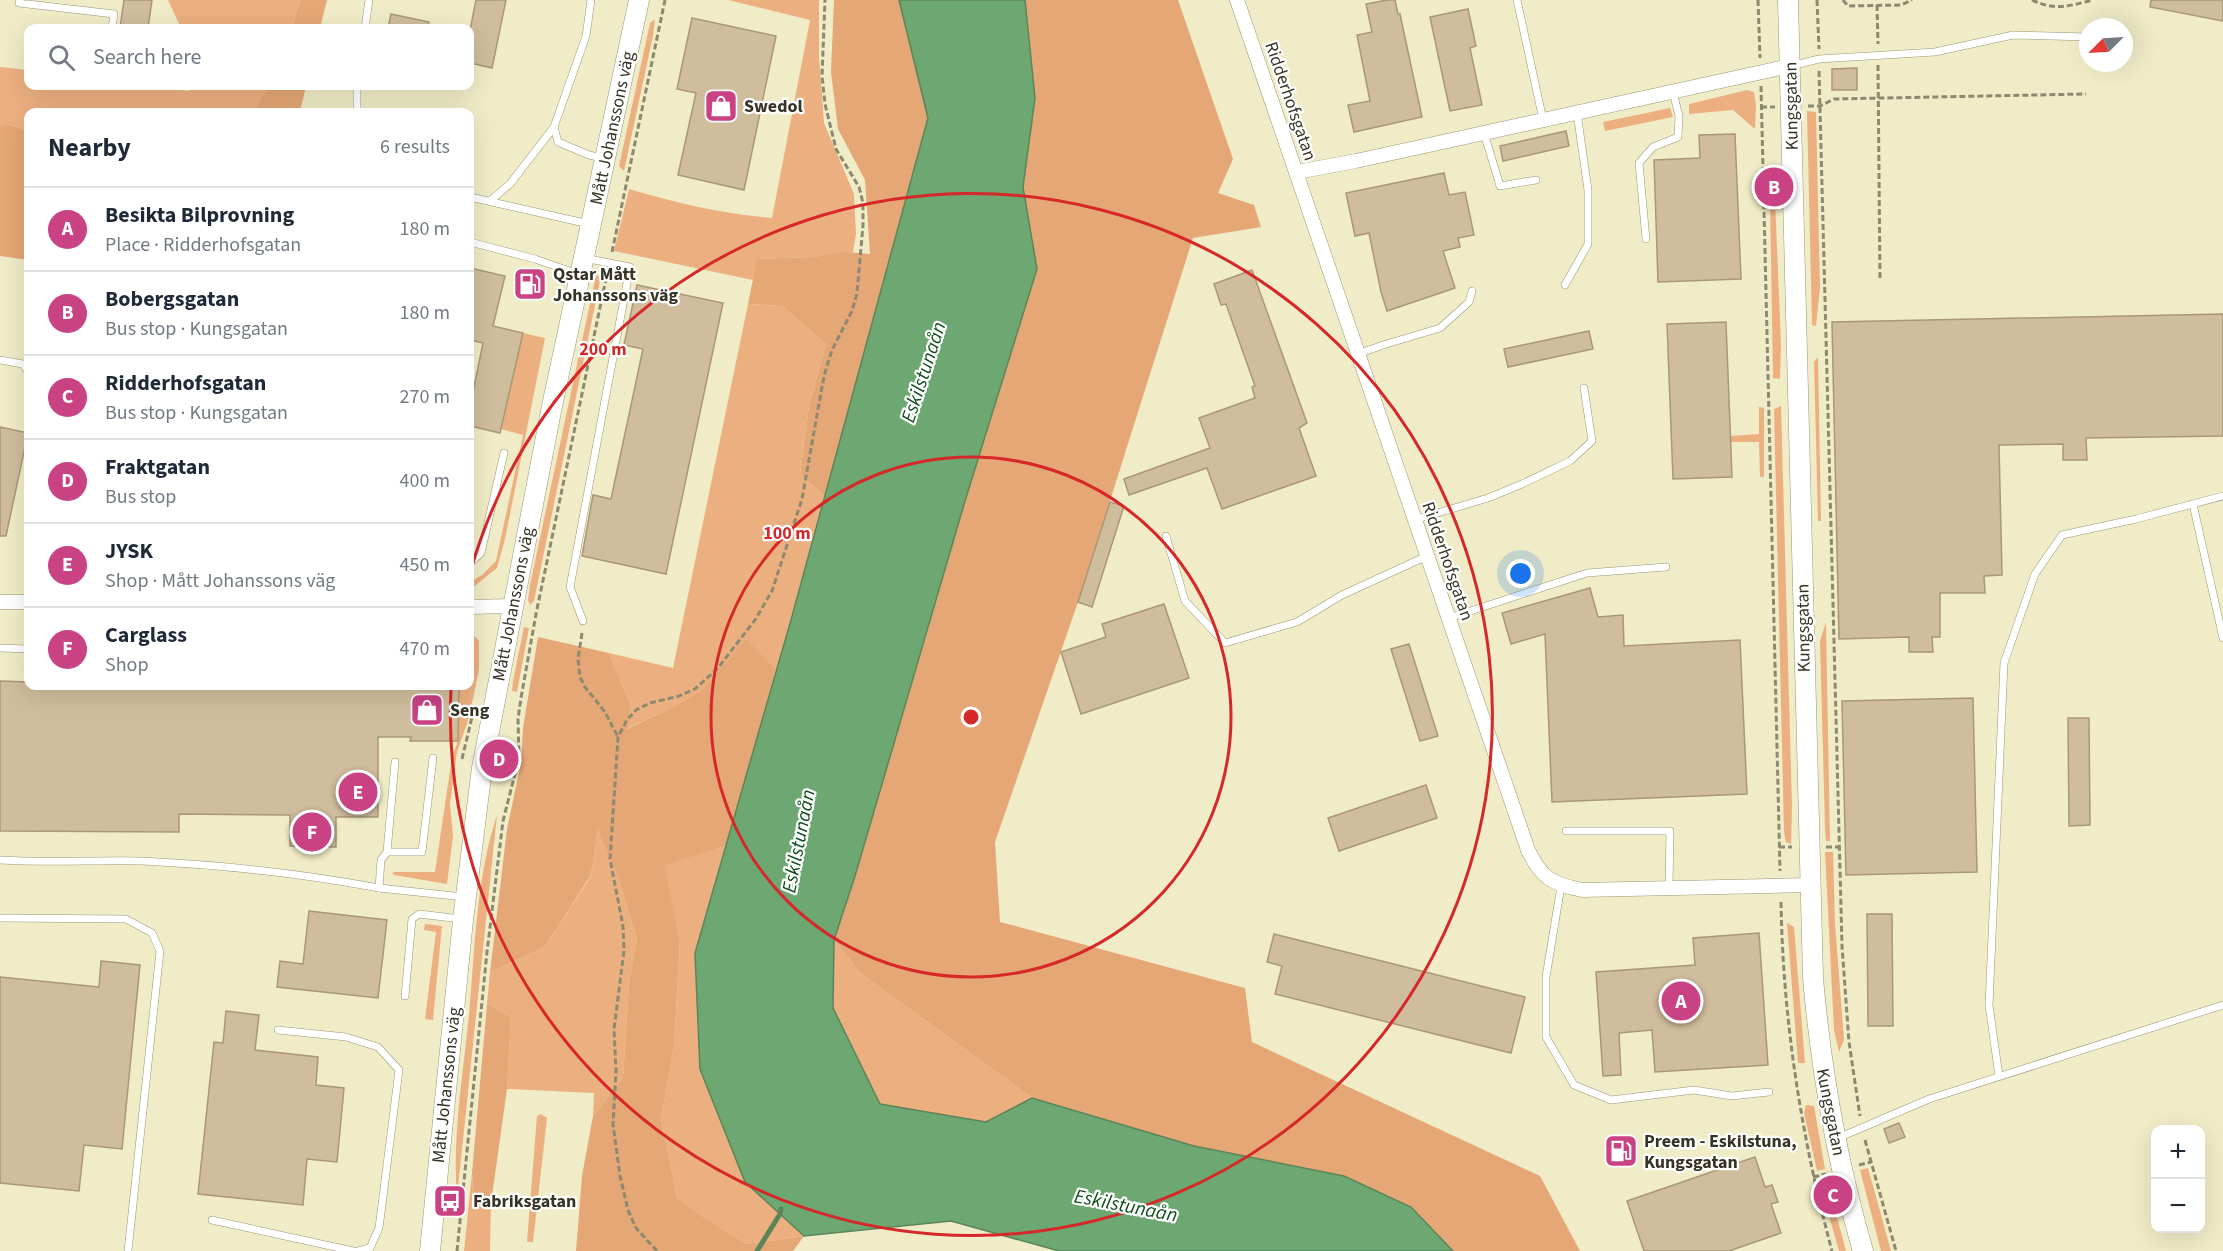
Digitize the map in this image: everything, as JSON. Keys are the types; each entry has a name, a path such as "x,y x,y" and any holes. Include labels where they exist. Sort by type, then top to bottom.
{"street":[{"name":"Mått Johanssons väg","path":"430,1251 463,920 482,768 552,406 639,0"},
{"name":"Ridderhofsgatan","path":"1237,0 1414,520 1528,850 1536,866 1545,878 1561,886 1582,890 1809,885"},
{"name":"Kungsgatan","path":"1788,0 1813,978 1818,1039 1835,1139 1863,1251"},
{"path":"1297,172 1790,66"},
{"path":"0,602 24,602"},
{"path":"474,607 513,606"}],"lane":[{"path":"20,0 19,3 114,14 113,24"},
{"path":"366,24 369,0"},
{"path":"490,201 510,184 554,127 586,36 591,0"},
{"path":"1517,0 1543,120"},
{"path":"1790,66 1819,59 1935,52 2013,35 2079,37"},
{"path":"357,90 357,108"},
{"path":"1646,239 1639,164 1653,147 1678,137 1679,116 1673,92"},
{"path":"1565,285 1588,244 1588,190 1577,113"},
{"path":"554,127 558,142 605,159"},
{"path":"1484,133 1500,186 1536,180"},
{"path":"474,198 591,225"},
{"path":"474,243 535,259 582,266 610,263 630,267 570,587 583,621"},
{"path":"1358,354 1440,328 1469,302 1472,291"},
{"path":"0,360 24,366"},
{"path":"1414,520 1488,498 1570,461 1592,441 1584,388"},
{"path":"474,560 481,554 504,453"},
{"path":"1999,1076 1989,1005 2004,663 2035,574 2062,535 2136,519 2223,496"},
{"path":"2193,504 2223,638"},
{"path":"1166,536 1185,601 1225,643 1297,622 1342,595 1427,556"},
{"path":"1449,618 1587,573 1666,567"},
{"path":"0,648 24,648"},
{"path":"387,852 422,852 433,758"},
{"path":"379,888 381,860 387,852 395,762"},
{"path":"1566,831 1670,831 1669,888"},
{"path":"0,860 139,861 230,866 333,879 379,888 466,897"},
{"path":"1561,886 1546,977 1546,1037 1574,1085 1611,1100 1694,1090 1732,1096 1769,1092"},
{"path":"405,996 412,919 419,914 463,920"},
{"path":"0,918 126,920 152,933 160,951 128,1251"},
{"path":"1835,1139 1929,1099 2223,1005"},
{"path":"278,1030 346,1037 378,1047 399,1070 379,1228 370,1248 358,1251"},
{"path":"212,1220 282,1234 331,1249 352,1251"}],"path":[{"path":"457,1251 487,952 503,821 519,758 518,718 523,687 545,568 666,0"},
{"path":"657,1251 636,1228 628,1210 620,1176 614,1124 616,1071 614,1029 624,951 623,926 610,859 618,737 627,720 636,710 650,703 679,696 695,689 718,668 755,620 772,591 802,499 824,376 832,350 852,310 857,293 863,226 863,203 859,187 836,149 825,104 822,76 825,0"},
{"path":"1758,0 1784,980 1794,1075 1813,1177 1832,1251"},
{"path":"1817,0 1842,946 1853,1074 1862,1128 1896,1251"},
{"path":"1843,0 1848,6 1901,5 1912,0"},
{"path":"2032,0 2045,6 2061,7 2093,0"},
{"path":"1877,5 1880,279"},
{"path":"1820,106 1834,99 2086,94"},
{"path":"583,621 578,659 580,676 585,687 605,712 618,737"}],"shaded area":[{"path":"168,0 300,0 293,24 179,24"},
{"path":"300,0 327,0 321,24 293,24"},
{"path":"728,0 819,0 819,56 824,123 854,194 856,234 853,252 813,257 758,259 753,280 614,251 629,189 700,207 772,218 810,20"},
{"path":"834,0 899,0 928,117 825,496 800,474 809,406 826,344 782,306 748,304 757,259 813,257 847,252 870,254 865,180 838,129 831,72"},
{"path":"1025,0 1178,0 1233,159 1218,193 1254,205 1261,227 1193,238 1078,602 995,842 1000,922 1245,988 1252,1042 1540,1176 1580,1251 1453,1251 1411,1207 1344,1176 1194,1146 1032,1098 860,973 834,940 1037,269 1023,187 1035,98"},
{"path":"655,19 624,171 619,166 650,23"},
{"path":"0,67 24,70 24,90 266,90 255,108 24,108 24,130 8,124 0,126"},
{"path":"266,90 305,90 301,108 255,108"},
{"path":"1747,90 1754,92 1755,129 1733,110 1689,114 1689,104"},
{"path":"1670,108 1673,117 1605,131 1603,122"},
{"path":"1807,111 1816,112 1820,287 1816,326 1812,325"},
{"path":"8,124 24,130 24,259 0,256 0,126"},
{"path":"1770,199 1775,199 1781,344 1780,379 1773,378"},
{"path":"596,275 601,276 534,601 530,605 528,600 530,585"},
{"path":"748,304 782,306 826,344 809,406 800,474 825,496 777,670 746,640 701,691 626,729 631,706 609,653 673,668"},
{"path":"523,333 545,338 505,539 497,568 474,586 474,580 496,561 523,435 501,429"},
{"path":"1818,357 1821,521 1818,521 1814,362"},
{"path":"1781,406 1792,807 1791,844 1786,842 1784,832 1774,409"},
{"path":"1759,407 1764,408 1764,477 1760,477 1759,442 1730,442 1730,436 1759,434"},
{"path":"1826,622 1830,841 1826,841 1825,828 1820,641"},
{"path":"524,627 529,628 517,692 512,691 513,681"},
{"path":"474,635 479,641 479,669 469,718 457,752 450,804 453,836 447,884 394,875 392,873 394,872 435,872 452,757 458,741 459,690 474,690"},
{"path":"538,637 609,653 631,706 627,729 701,691 746,639 777,670 726,846 664,865 680,941 674,1046 661,1119 677,1197 702,1216 747,1244 804,1236 793,1251 576,1251 582,1176 593,1116 623,1078 629,983 637,939 618,878 598,829 591,875 545,947 490,972 507,829 521,763 523,728"},
{"path":"497,815 457,1197 457,1129 477,914 490,839"},
{"path":"598,828 618,878 637,939 629,983 623,1078 593,1116 594,1093 507,1089 511,1017 487,1004 490,972 545,947 591,876"},
{"path":"726,846 695,953 780,1214 804,1236 747,1244 702,1216 677,1197 661,1119 674,1046 680,941 663,864"},
{"path":"1825,852 1833,852 1835,924 1844,1040 1839,1052 1834,1030"},
{"path":"1787,923 1794,927 1805,1063 1798,1063"},
{"path":"425,924 442,926 433,1020 425,1019 436,932 424,930"},
{"path":"834,940 860,973 1032,1098 987,1122 880,1104 833,1008"},
{"path":"487,1004 511,1017 507,1089 491,1203 474,1203 472,1173"},
{"path":"1806,1105 1814,1106 1825,1169 1817,1171 1804,1113"},
{"path":"541,1114 547,1118 533,1242 527,1242 537,1116"},
{"path":"1868,1168 1891,1251 1881,1251 1860,1170"},
{"path":"472,1173 474,1203 491,1203 490,1251 464,1251"},
{"path":"1826,1176 1846,1251 1839,1251 1818,1177"}],"water":[{"name":"Eskilstunaån","path":"899,0 1025,0 1035,98 1023,187 1037,269 834,940 833,1008 880,1104 986,1122 1032,1098 1194,1146 1344,1176 1411,1207 1453,1251 1059,1251 951,1221 804,1236 745,1182 700,1069 695,953 791,620 928,118"}],"building":[{"path":"124,0 152,0 149,24 121,24"},
{"path":"476,0 506,0 492,68 474,64 474,24 471,24"},
{"path":"1395,0 1398,14 1400,14 1422,117 1354,132 1348,105 1370,101 1357,35 1372,32 1366,4"},
{"path":"2151,0 2223,0 2223,21 2150,7"},
{"path":"1468,9 1476,46 1470,48 1482,105 1450,111 1430,17"},
{"path":"391,14 429,22 429,24 389,24"},
{"path":"692,18 776,36 744,190 678,175 696,93 677,89"},
{"path":"1857,68 1857,90 1832,90 1832,69"},
{"path":"1566,131 1569,146 1503,161 1500,146"},
{"path":"1735,134 1741,279 1658,282 1654,160 1700,158 1699,135"},
{"path":"1444,173 1449,195 1465,192 1474,235 1458,238 1460,247 1443,251 1455,288 1387,311 1369,233 1355,236 1346,193"},
{"path":"474,269 505,276 493,326 523,333 500,433 474,427 474,387 483,343 474,341"},
{"path":"1252,270 1307,423 1299,428 1316,476 1222,509 1207,468 1129,495 1124,479 1210,448 1199,418 1255,398 1252,387 1255,386 1226,304 1221,305 1214,284"},
{"path":"637,285 723,303 666,574 582,556 593,495 611,499 643,349 624,345"},
{"path":"2223,314 2223,436 2086,438 2087,460 2063,460 2063,444 1999,445 2002,575 1984,576 1985,593 1940,593 1940,637 1932,637 1933,652 1909,652 1909,637 1839,639 1832,322"},
{"path":"1726,322 1732,477 1673,479 1667,324"},
{"path":"1589,331 1593,349 1508,367 1504,349"},
{"path":"0,427 24,432 24,452 6,536 0,536"},
{"path":"1110,502 1124,506 1092,607 1078,602"},
{"path":"1590,588 1598,617 1623,615 1624,646 1740,640 1747,794 1552,802 1545,634 1511,644 1502,613"},
{"path":"1164,604 1189,678 1081,714 1061,652 1106,637 1102,624"},
{"path":"1409,644 1438,736 1420,741 1391,649"},
{"path":"0,681 24,682 24,690 459,690 458,741 410,741 411,737 378,737 378,817 336,817 336,847 290,846 290,815 179,814 179,832 0,831"},
{"path":"1973,698 1977,872 1846,875 1842,701"},
{"path":"2068,718 2089,718 2090,825 2069,826"},
{"path":"1426,785 1437,818 1339,851 1328,818"},
{"path":"309,911 387,920 378,998 277,987 280,961 303,964"},
{"path":"1867,914 1892,914 1893,1026 1868,1026"},
{"path":"1759,933 1768,1065 1655,1072 1652,1030 1619,1033 1621,1075 1603,1076 1596,972 1695,965 1693,938"},
{"path":"1274,934 1525,997 1511,1053 1275,994 1282,966 1267,962"},
{"path":"101,961 140,965 122,1149 84,1145 79,1191 0,1183 0,977 99,987"},
{"path":"226,1011 259,1015 255,1050 318,1057 316,1085 344,1088 337,1162 307,1159 303,1205 198,1194 214,1042 223,1043"},
{"path":"1899,1123 1905,1137 1889,1143 1884,1129"},
{"path":"1755,1157 1765,1187 1772,1185 1778,1202 1771,1204 1781,1233 1729,1251 1644,1251 1627,1201"}],"waterway":[{"path":"757,1251 781,1209"}],"place":[{"name":"Swedol","path":"721,106"},
{"name":"Bobergsgatan","path":"1774,187"},
{"name":"Qstar Mått Johanssons väg","path":"530,284"},
{"name":"Seng","path":"427,710"},
{"name":"Fraktgatan","path":"499,759"},
{"name":"JYSK","path":"358,792"},
{"name":"Carglass","path":"312,832"},
{"name":"Besikta Bilprovning","path":"1681,1001"},
{"name":"Preem - Eskilstuna, Kungsgatan","path":"1621,1151"},
{"name":"Ridderhofsgatan","path":"1833,1195"},
{"name":"Fabriksgatan","path":"450,1201"}]}
